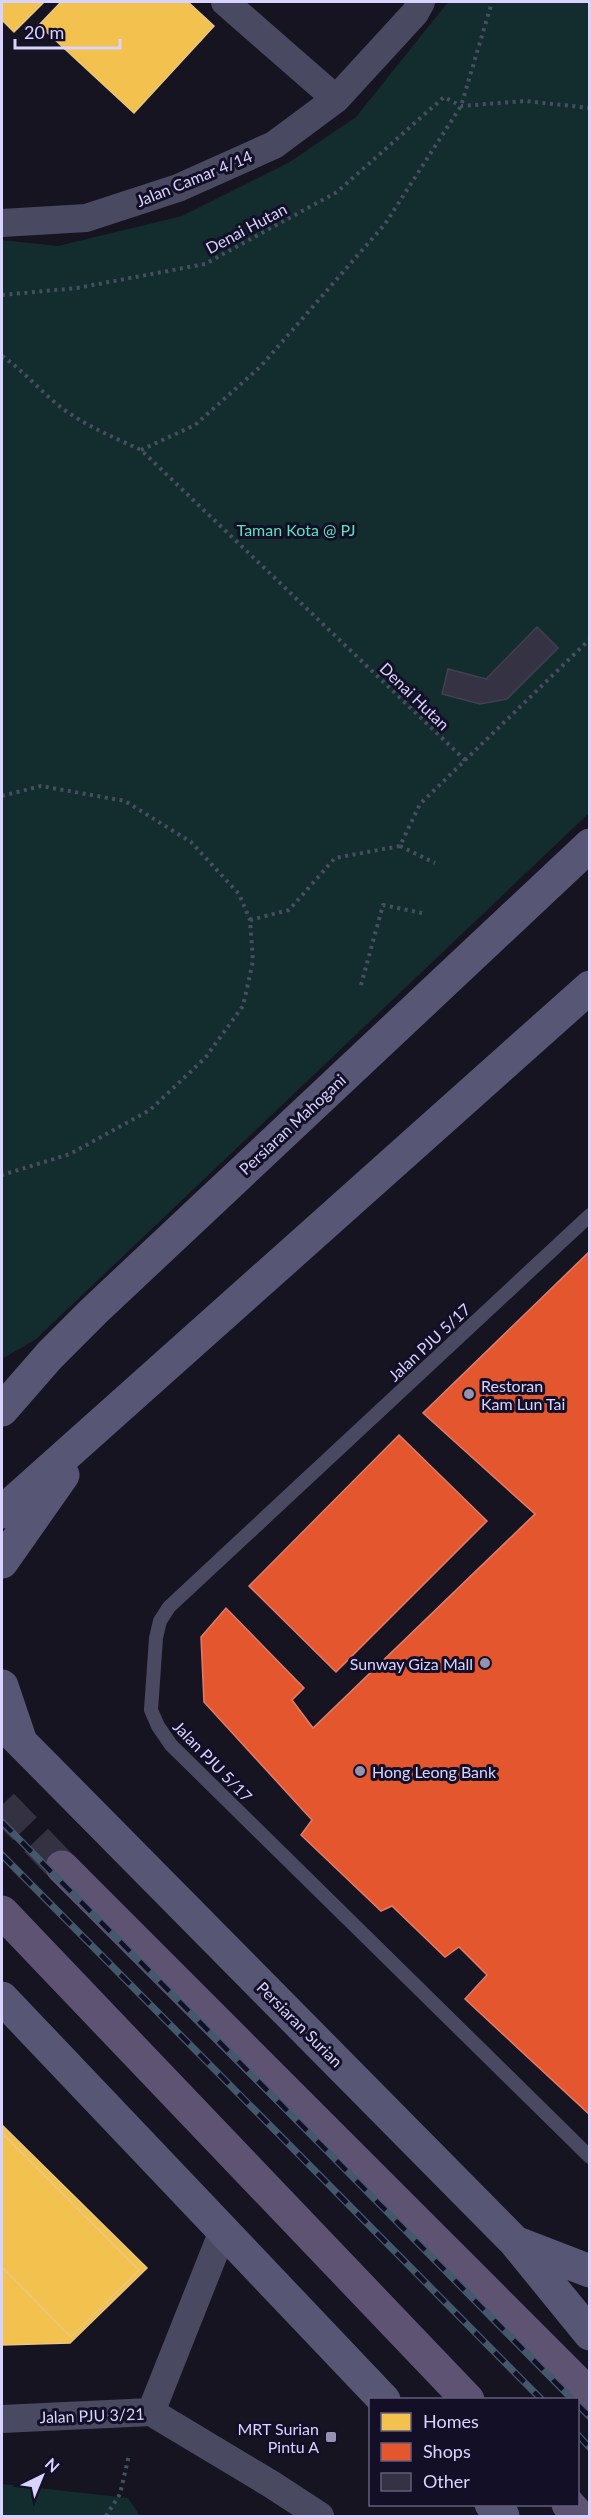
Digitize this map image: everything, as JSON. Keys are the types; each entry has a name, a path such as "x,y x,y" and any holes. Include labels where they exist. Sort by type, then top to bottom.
{"main road":[{"name":"Persiaran Mahogani","path":"2,1410 50,1355 394,1027 590,845"},
{"path":"2,1512 578,1006 590,987"},
{"path":"2,1562 95,1432 202,1334"},
{"path":"2,1386 50,1355"},
{"path":"2,1686 8,1735"},
{"name":"Persiaran Surian","path":"8,1735 56,1778 515,2242 590,2334"},
{"path":"62,1867 590,2395"},
{"path":"2,1912 466,2398"},
{"path":"2,1998 382,2398"},
{"path":"515,2242 590,2271"},
{"path":"515,2242 590,2302"},
{"path":"491,2506 503,2517"}],"street":[{"path":"225,2 336,99"},
{"name":"Jalan Camar 4/14","path":"2,223 86,218 178,188 274,145 336,99 415,13 420,2"},
{"path":"151,2412 223,2231"},
{"name":"Jalan PJU 3/21","path":"2,2419 151,2412 271,2484 320,2517"}],"lane":[{"name":"Jalan PJU 5/17","path":"590,1215 169,1607 160,1621 156,1638 151,1710 158,1726 171,1745 590,2157"}],"path":[{"path":"141,450 195,425 261,366 385,224 461,106 492,2"},
{"name":"Denai Hutan","path":"2,295 77,288 205,264 337,192 444,97 461,106 525,101 590,108"},
{"name":"Denai Hutan","path":"2,356 23,370 52,400 94,428 141,450 465,760"},
{"path":"400,846 420,804 590,639"},
{"path":"2,796 41,786 125,801 191,842 239,894 250,920 253,961 243,1006 206,1058 150,1110 70,1154 2,1175"},
{"path":"250,920 289,910 335,858 400,846 435,863"},
{"path":"361,985 383,905 422,913"},
{"path":"106,2517 120,2494 129,2455"}],"green space":[{"name":"Taman Kota @ PJ","path":"448,2 589,2 589,813 36,1339 2,1359 2,240 58,246 182,216 288,163 356,117"},
{"path":"2,2484 128,2498 140,2516 2,2516"}],"building: Homes":[{"path":"2,2 44,2 14,32 2,20"},
{"path":"61,2 188,2 214,26 134,113 39,25"},
{"path":"2,2125 147,2268 70,2343 2,2345"},
{"path":"2,2133 139,2270 71,2337 2,2267"}],"building: Shops":[{"name":"Sunway Giza Mall","path":"590,1251 590,2115 465,1999 487,1975 459,1947 445,1957 392,1906 381,1911 301,1835 312,1820 204,1702 201,1637 226,1608 304,1688 292,1700 313,1728 535,1514 423,1413"},
{"path":"399,1435 487,1521 336,1672 249,1586"}],"building: Other":[{"path":"537,627 558,648 507,699 480,704 442,694 448,669 486,679"}],"tunnel":[{"path":"2,1805 62,1867"}],"railway":[{"path":"2,1822 571,2398"},
{"path":"2,1855 540,2398"},
{"path":"579,2406 590,2417"},
{"path":"579,2436 590,2448"}],"place":[{"name":"Restoran Kam Lun Tai","path":"469,1394"},
{"name":"Sunway Giza Mall","path":"485,1663"},
{"name":"Hong Leong Bank","path":"360,1771"},
{"name":"MRT Surian Pintu A","path":"331,2437"}]}
